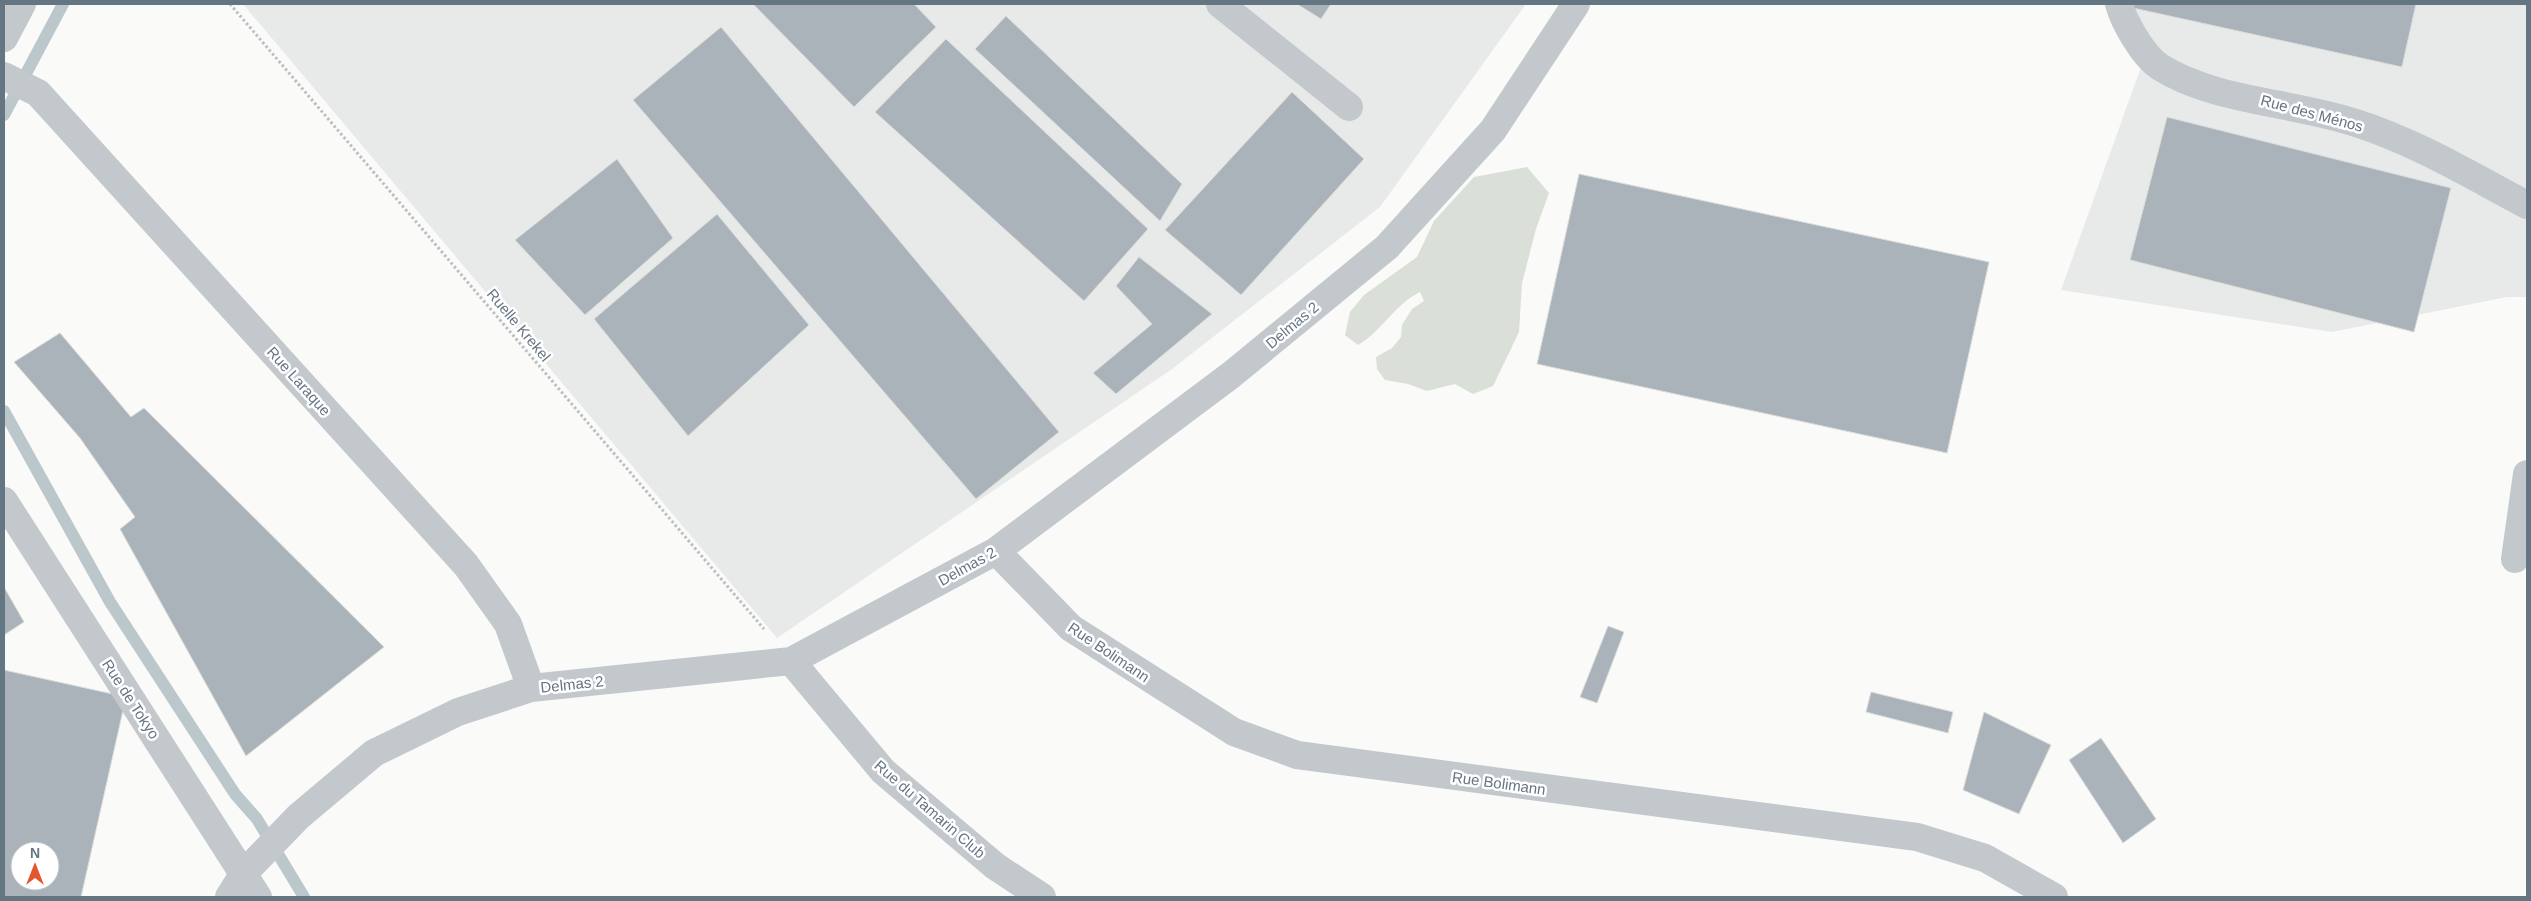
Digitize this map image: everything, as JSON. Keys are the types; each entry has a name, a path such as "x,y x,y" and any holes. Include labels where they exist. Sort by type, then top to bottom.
{"street":[{"path":"4,38 22,4"},
{"path":"1220,4 1349,107"},
{"name":"Delmas 2","path":"229,897 244,873 298,816 374,753 458,712 531,688 791,661 996,552 1231,375 1387,247 1493,130 1576,4"},
{"name":"Rue des Ménos","path":"2120,4 2122,14 2138,42 2158,66 2198,85 2356,123 2430,154 2527,205"},
{"name":"Rue Laraque","path":"4,76 38,92 466,565 508,624 531,688"},
{"path":"2515,559 2527,474"},
{"name":"Rue de Tokyo","path":"4,501 258,897"},
{"name":"Rue Bolimann","path":"996,552 1071,628 1234,732 1297,755 1917,837 1985,858 2054,897"},
{"name":"Rue du Tamarin Club","path":"791,661 883,771 995,866 1042,897"}],"path":[{"name":"Ruelle Krekel","path":"230,4 791,661"}],"shaded area":[{"path":"243,4 1526,4 1380,207 1172,369 777,638"},
{"path":"2132,4 2527,4 2527,297 2507,297 2332,332 2061,290 2141,67"},
{"path":"1527,167 1549,193 1536,229 1522,283 1519,332 1493,386 1473,394 1455,384 1427,391 1408,384 1385,380 1377,369 1376,357 1392,348 1401,337 1402,325 1412,309 1424,301 1420,292 1403,303 1367,339 1358,345 1345,335 1350,312 1364,295 1417,257 1434,221 1474,177"}],"building":[{"path":"753,4 914,4 936,27 854,107"},
{"path":"1297,4 1331,4 1321,19"},
{"path":"2134,4 2416,4 2402,67 2133,8"},
{"path":"1006,16 1182,184 1160,221 975,49"},
{"path":"721,27 1059,432 976,499 633,100"},
{"path":"946,39 1148,229 1084,301 875,112"},
{"path":"1292,92 1364,159 1241,295 1165,230"},
{"path":"2167,117 2451,188 2414,332 2130,260"},
{"path":"617,159 673,238 585,315 515,240"},
{"path":"1579,174 1989,262 1947,453 1537,364"},
{"path":"717,214 809,325 688,436 594,319"},
{"path":"1139,257 1212,314 1116,394 1093,373 1152,324 1116,286"},
{"path":"60,333 131,417 144,408 384,647 246,756 120,529 135,517 80,438 14,362"},
{"path":"4,587 24,622 4,635"},
{"path":"1608,626 1624,632 1597,703 1580,697"},
{"path":"4,670 126,697 81,897 4,897"},
{"path":"1871,692 1953,712 1948,733 1866,712"},
{"path":"1984,712 2051,745 2019,814 1963,790"},
{"path":"2101,738 2156,819 2123,843 2069,760"}],"waterway":[{"path":"4,115 63,4"},
{"path":"4,411 110,602 235,794 257,819 304,897"}]}
